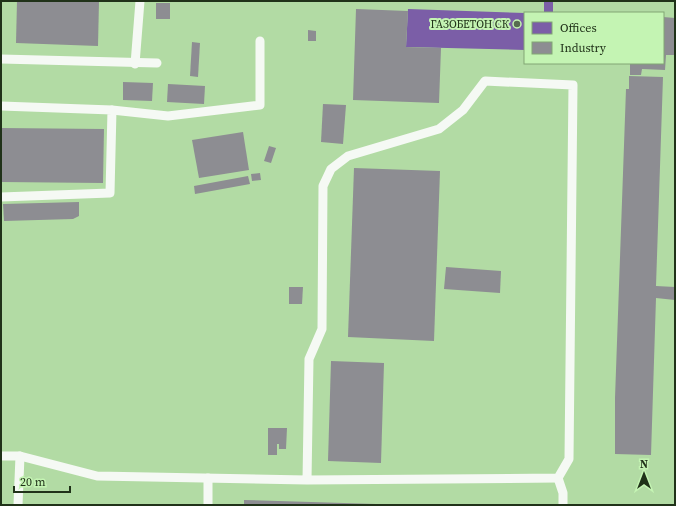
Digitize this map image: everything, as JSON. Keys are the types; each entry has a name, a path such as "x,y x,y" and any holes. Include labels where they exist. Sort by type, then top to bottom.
{"lane":[{"path":"135,64 140,1"},
{"path":"1,106 112,110 168,116 260,105 260,41"},
{"path":"1,59 135,64 156,63"},
{"path":"307,480 309,359 322,329 323,186 331,169 348,156 439,129 463,110 485,81 573,84 569,458 558,478 563,493 563,505"},
{"path":"1,197 110,194 112,110"},
{"path":"1,456 20,456 97,476 307,480 558,478"},
{"path":"18,505 20,456"},
{"path":"208,478 208,505"}],"shaded area":[{"path":"1,1 675,1 675,505 1,505"}],"building: Offices":[{"path":"544,1 553,1 553,12 544,12"},
{"path":"408,9 524,13 524,50 406,47"}],"building: Industry":[{"path":"17,1 99,1 98,46 16,43"},
{"path":"156,3 170,3 170,19 156,19"},
{"path":"356,9 408,11 406,47 441,48 439,103 353,100"},
{"path":"664,17 675,18 675,55 666,55 665,70 642,69 641,75 630,75 630,64 664,64"},
{"path":"308,30 316,31 316,41 308,41"},
{"path":"192,42 200,43 198,77 190,76"},
{"path":"629,76 663,77 656,286 675,287 675,300 656,298 651,455 615,454 615,398 626,89 629,89"},
{"path":"123,82 153,83 152,101 123,100"},
{"path":"168,84 205,86 204,104 167,102"},
{"path":"323,104 346,105 343,144 321,142"},
{"path":"1,128 104,129 103,183 1,182"},
{"path":"243,132 249,170 199,178 192,140"},
{"path":"269,146 276,148 271,163 264,161"},
{"path":"354,168 440,171 434,341 348,337"},
{"path":"260,173 261,180 252,181 251,174"},
{"path":"248,176 250,184 195,194 194,186"},
{"path":"79,202 79,216 73,219 4,221 3,204"},
{"path":"446,267 501,271 500,293 444,289"},
{"path":"289,287 303,287 302,304 289,304"},
{"path":"331,361 384,363 381,463 328,461"},
{"path":"268,428 287,428 286,449 279,449 279,444 277,444 277,455 268,455"},
{"path":"244,500 376,504 376,505 244,505"}],"place":[{"name":"ГАЗОБЕТОН СК","path":"517,24"}]}
